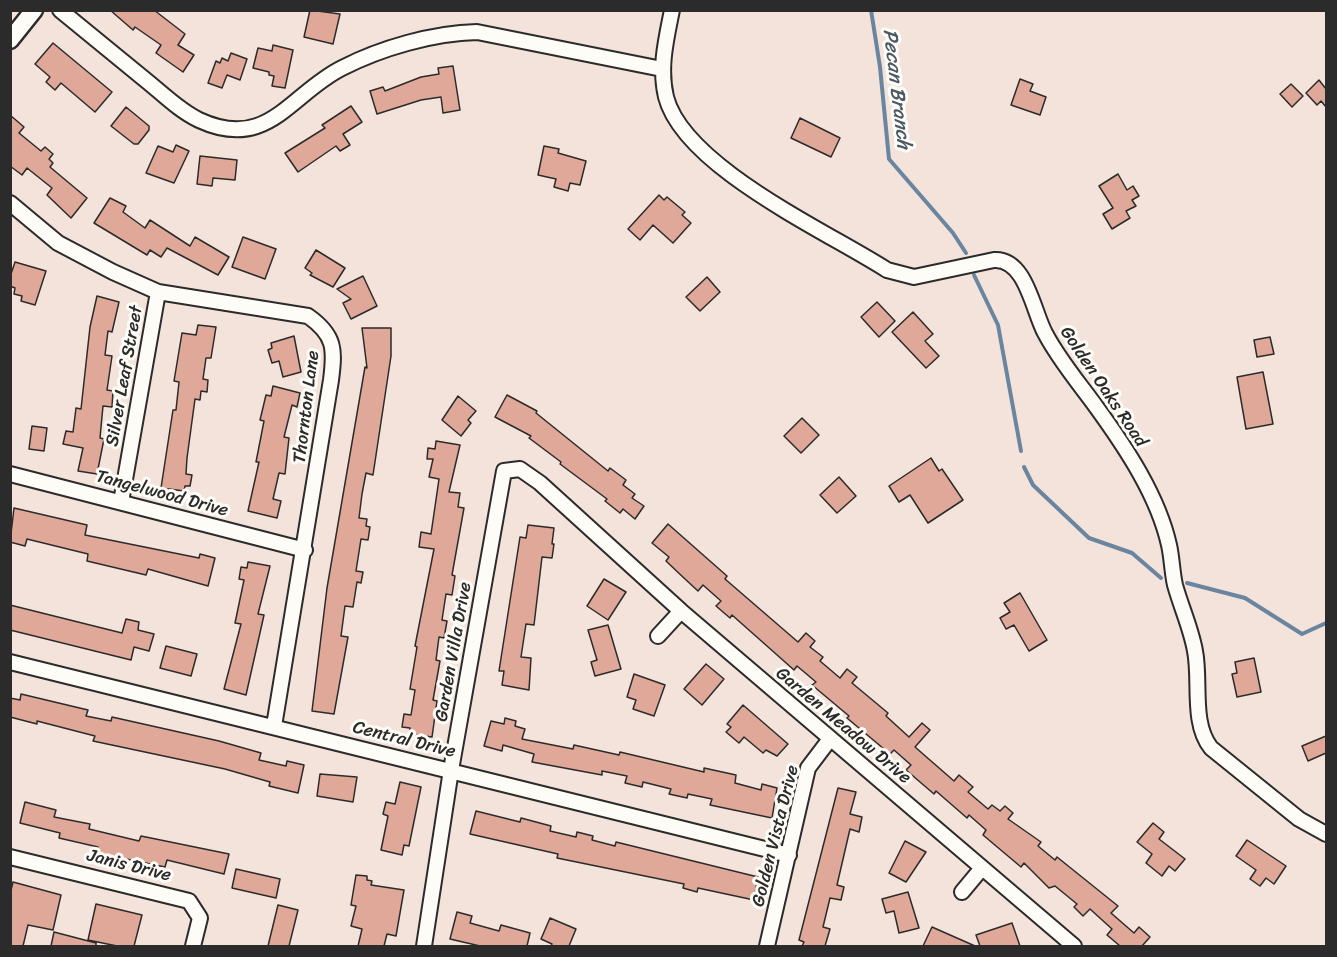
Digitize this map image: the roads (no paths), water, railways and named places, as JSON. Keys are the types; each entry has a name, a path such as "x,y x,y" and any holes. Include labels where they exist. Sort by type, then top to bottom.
{"street":[{"path":"10,40 34,10"},
{"path":"60,10 185,111 210,124 238,129 266,124 279,116 323,78 344,67 409,45 464,33 477,32 662,69 672,10"},
{"name":"Golden Oaks Road","path":"662,69 671,111 685,133 713,160 788,211 887,270 914,277 999,260 1016,268 1045,333 1059,357 1105,419 1154,501 1169,544 1176,586 1195,650 1200,719 1204,738 1211,748 1299,819 1326,834"},
{"name":"Thornton Lane","path":"10,203 58,243 113,272 158,292 308,316 323,327 332,343 334,358 332,380 274,726"},
{"name":"Silver Leaf Street","path":"122,502 158,292"},
{"name":"Garden Meadow Drive","path":"504,471 520,469 540,483 681,611 1074,946"},
{"name":"Garden Villa Drive","path":"424,946 451,770 504,471"},
{"name":"Tangelwood Drive","path":"10,474 305,550"},
{"path":"658,636 681,611"},
{"name":"Central Drive","path":"10,662 789,855"},
{"name":"Golden Vista Drive","path":"767,946 808,768 831,739"},
{"name":"Janis Drive","path":"10,857 189,901 200,918 193,946"},
{"path":"962,892 982,868"}],"waterway":[{"name":"Pecan Branch","path":"871,10 880,67 889,159 953,233 966,253"},
{"name":"Pecan Branch","path":"974,275 998,325 1021,451"},
{"name":"Pecan Branch","path":"1024,467 1033,485 1089,538 1132,553 1161,578"},
{"name":"Pecan Branch","path":"1187,583 1245,598 1302,634 1326,623"}]}
